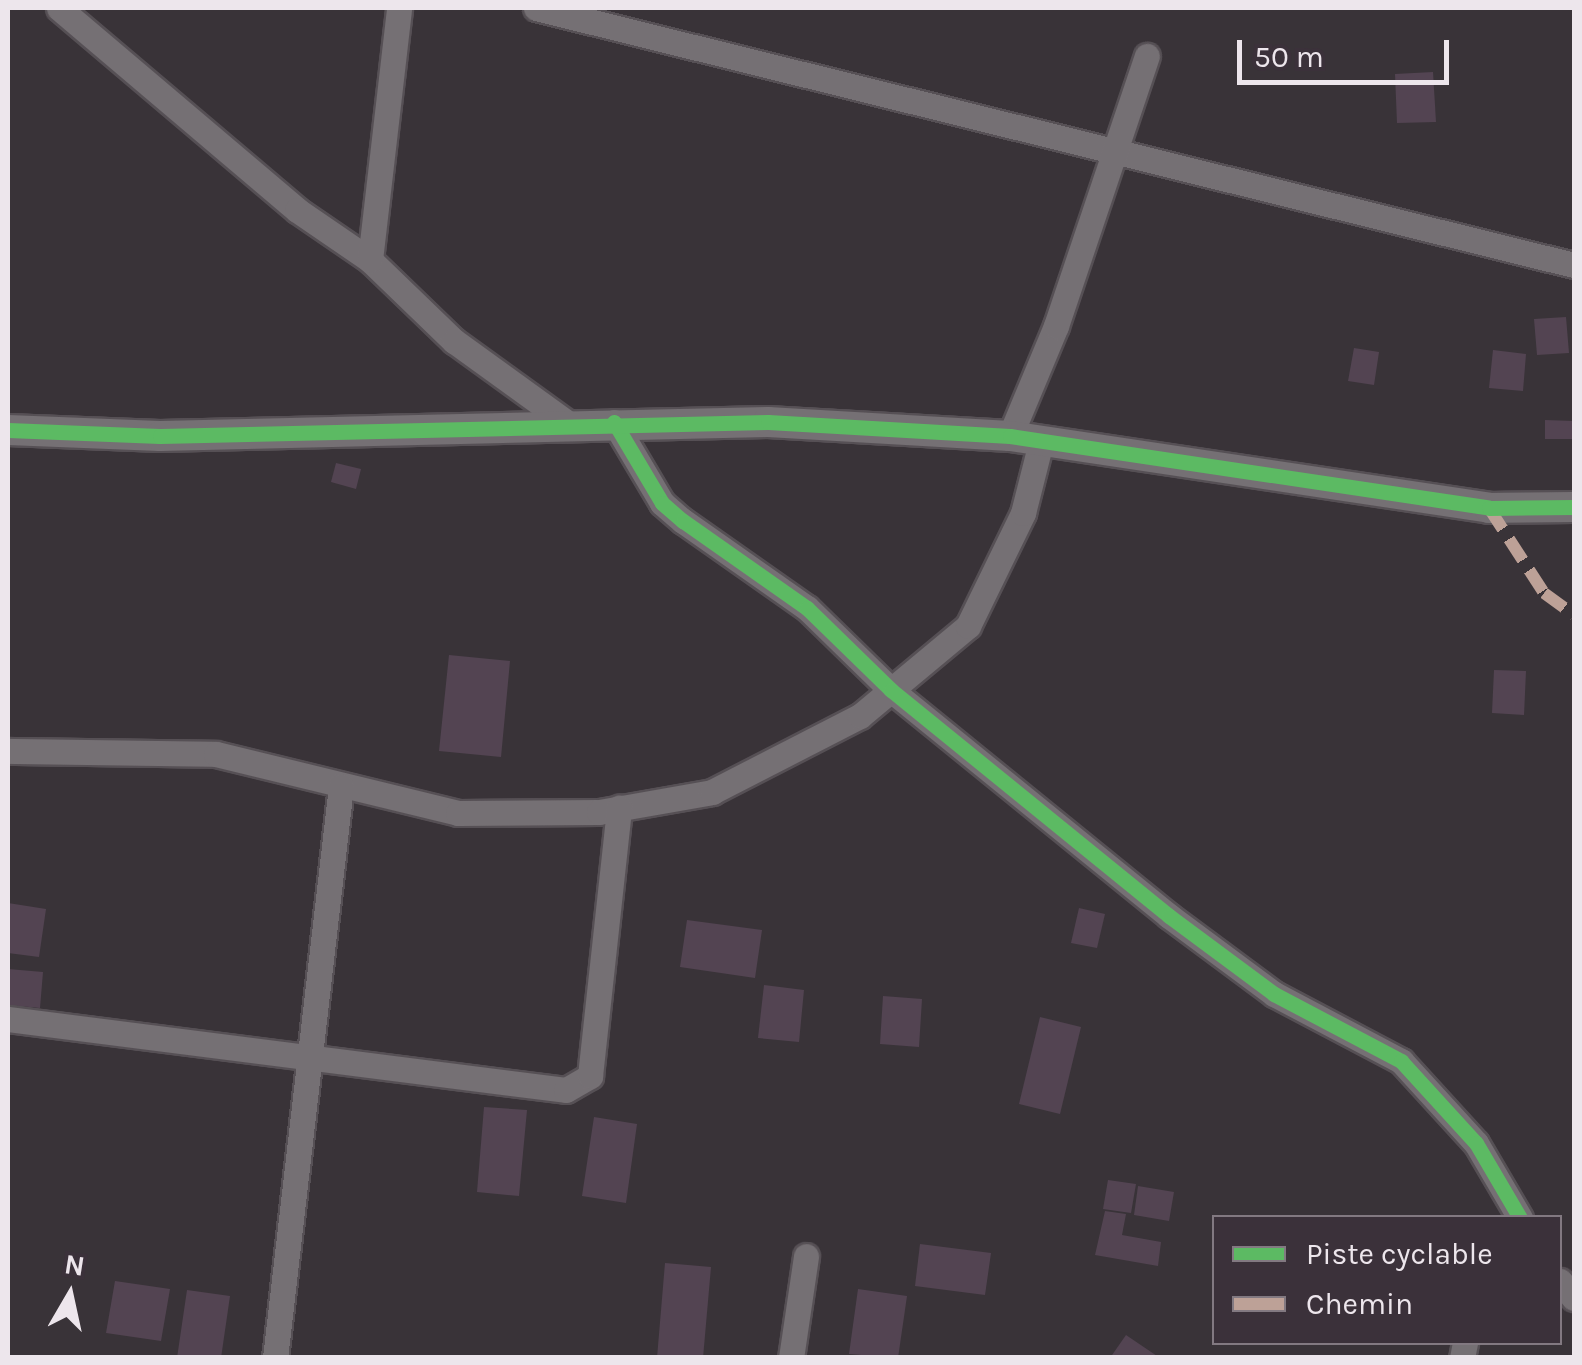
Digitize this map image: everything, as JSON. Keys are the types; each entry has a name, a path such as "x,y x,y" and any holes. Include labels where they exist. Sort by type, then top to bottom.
{"street":[{"path":"59,8 297,210 370,260 454,341 566,422"},
{"path":"370,260 399,8"},
{"path":"536,8 877,89 1112,154 1574,265"},
{"path":"1010,436 1050,341 1147,56"},
{"path":"614,422 662,503 807,608 892,690 1274,994 1402,1062 1476,1143 1502,1206"},
{"path":"8,430 160,436 614,422 1010,436 1489,508 1574,507"},
{"path":"14,755 216,754 458,813 618,808 712,792 860,716 968,626 1023,513 1041,442"},
{"path":"274,1358 313,1056 341,786"},
{"path":"8,1019 566,1090 590,1076 618,808"},
{"path":"792,1358 806,1256"}],"building":[{"path":"1433,72 1436,122 1397,123 1395,74"},
{"path":"1566,317 1569,353 1537,355 1534,319"},
{"path":"1354,348 1379,352 1374,385 1348,381"},
{"path":"1493,350 1526,354 1523,391 1489,388"},
{"path":"1545,420 1574,421 1574,439 1545,439"},
{"path":"336,463 361,469 356,489 331,482"},
{"path":"449,655 510,661 501,757 439,751"},
{"path":"1494,670 1526,671 1524,715 1492,713"},
{"path":"8,903 46,909 39,957 8,953"},
{"path":"1079,908 1105,914 1097,948 1071,943"},
{"path":"687,920 762,930 755,978 680,967"},
{"path":"8,969 43,972 40,1008 8,1005"},
{"path":"764,985 804,990 799,1042 758,1038"},
{"path":"883,996 922,999 919,1047 880,1044"},
{"path":"1040,1017 1081,1027 1060,1114 1019,1104"},
{"path":"484,1107 527,1110 519,1196 477,1192"},
{"path":"594,1117 637,1124 626,1203 582,1196"},
{"path":"1108,1180 1136,1184 1131,1213 1103,1209"},
{"path":"1138,1186 1174,1192 1169,1221 1134,1215"},
{"path":"1105,1211 1126,1214 1122,1235 1161,1242 1158,1266 1095,1255"},
{"path":"920,1244 991,1253 985,1295 915,1286"},
{"path":"665,1263 711,1267 703,1358 657,1358"},
{"path":"115,1281 170,1289 161,1341 106,1333"},
{"path":"858,1289 907,1296 898,1358 849,1354"},
{"path":"187,1290 230,1296 221,1358 177,1358"},
{"path":"1126,1335 1160,1358 1110,1358"}],"marked path":[{"path":"1489,508 1544,593 1574,615"}],"cycle path":[{"path":"614,422 662,503 807,608 891,690 1169,916 1274,994 1401,1061 1476,1143 1518,1215"},
{"path":"8,430 160,436 768,422 1010,436 1489,508 1574,507"}]}
